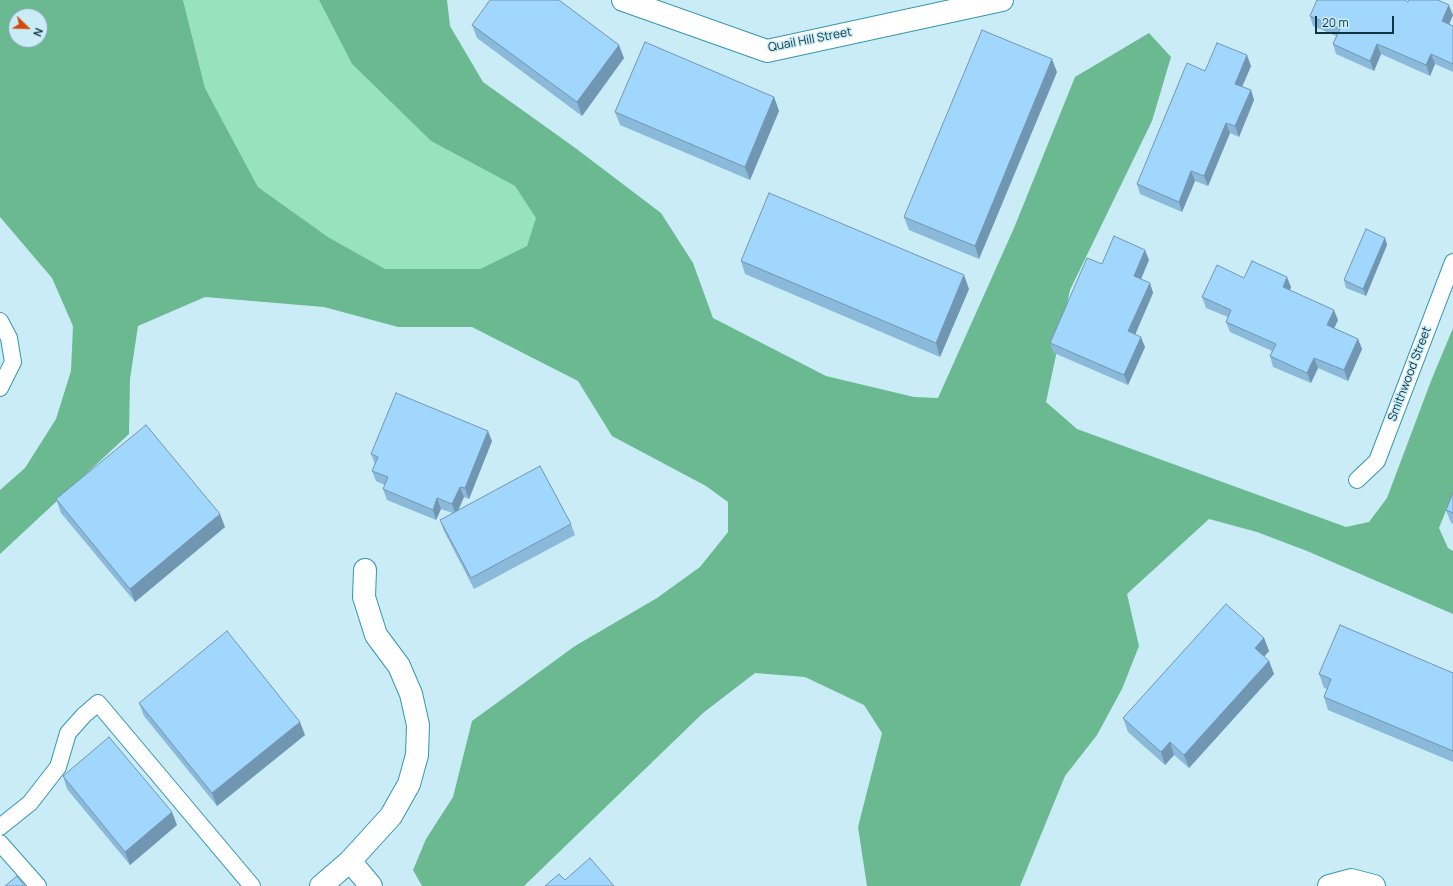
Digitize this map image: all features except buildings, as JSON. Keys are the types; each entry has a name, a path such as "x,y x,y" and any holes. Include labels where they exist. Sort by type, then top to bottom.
{"street":[{"name":"Quail Hill Street","path":"623,0 767,51 1002,0"},
{"path":"321,886 350,861 391,816 409,784 417,755 418,725 411,694 399,666 376,635 364,597 365,570"},
{"path":"350,861 371,886"},
{"path":"1329,886 1350,880 1374,886"}],"lane":[{"name":"Smithwood Street","path":"1357,480 1377,461 1453,262"},
{"path":"0,321 9,338 13,362 0,388"},
{"path":"0,828 30,803 58,767 68,733 84,714 98,703 252,886"},
{"path":"0,843 38,886"}],"green space":[{"path":"0,0 183,0 205,88 258,187 328,237 385,269 480,269 527,246 536,218 515,186 431,141 352,64 319,0 447,0 450,26 483,82 574,147 661,213 693,263 713,318 826,376 914,397 938,398 1014,228 1075,77 1149,33 1171,57 1152,121 1070,290 1046,402 1077,429 1346,527 1369,522 1387,498 1431,381 1453,328 1453,493 1439,528 1448,548 1453,551 1453,614 1307,551 1257,532 1209,519 1127,594 1139,646 1122,689 1097,735 1065,776 1020,886 867,886 858,827 882,733 864,705 805,677 755,673 703,713 524,886 422,886 413,870 426,839 453,797 472,721 575,646 657,598 700,567 728,532 728,502 706,486 612,436 578,381 472,327 398,327 324,307 205,297 138,326 130,379 129,434 0,554 0,490 25,468 56,419 71,371 73,326 52,278 0,217"},
{"path":"183,0 319,0 352,64 431,141 515,186 537,218 527,246 480,269 385,269 328,237 258,187 205,88"}]}
